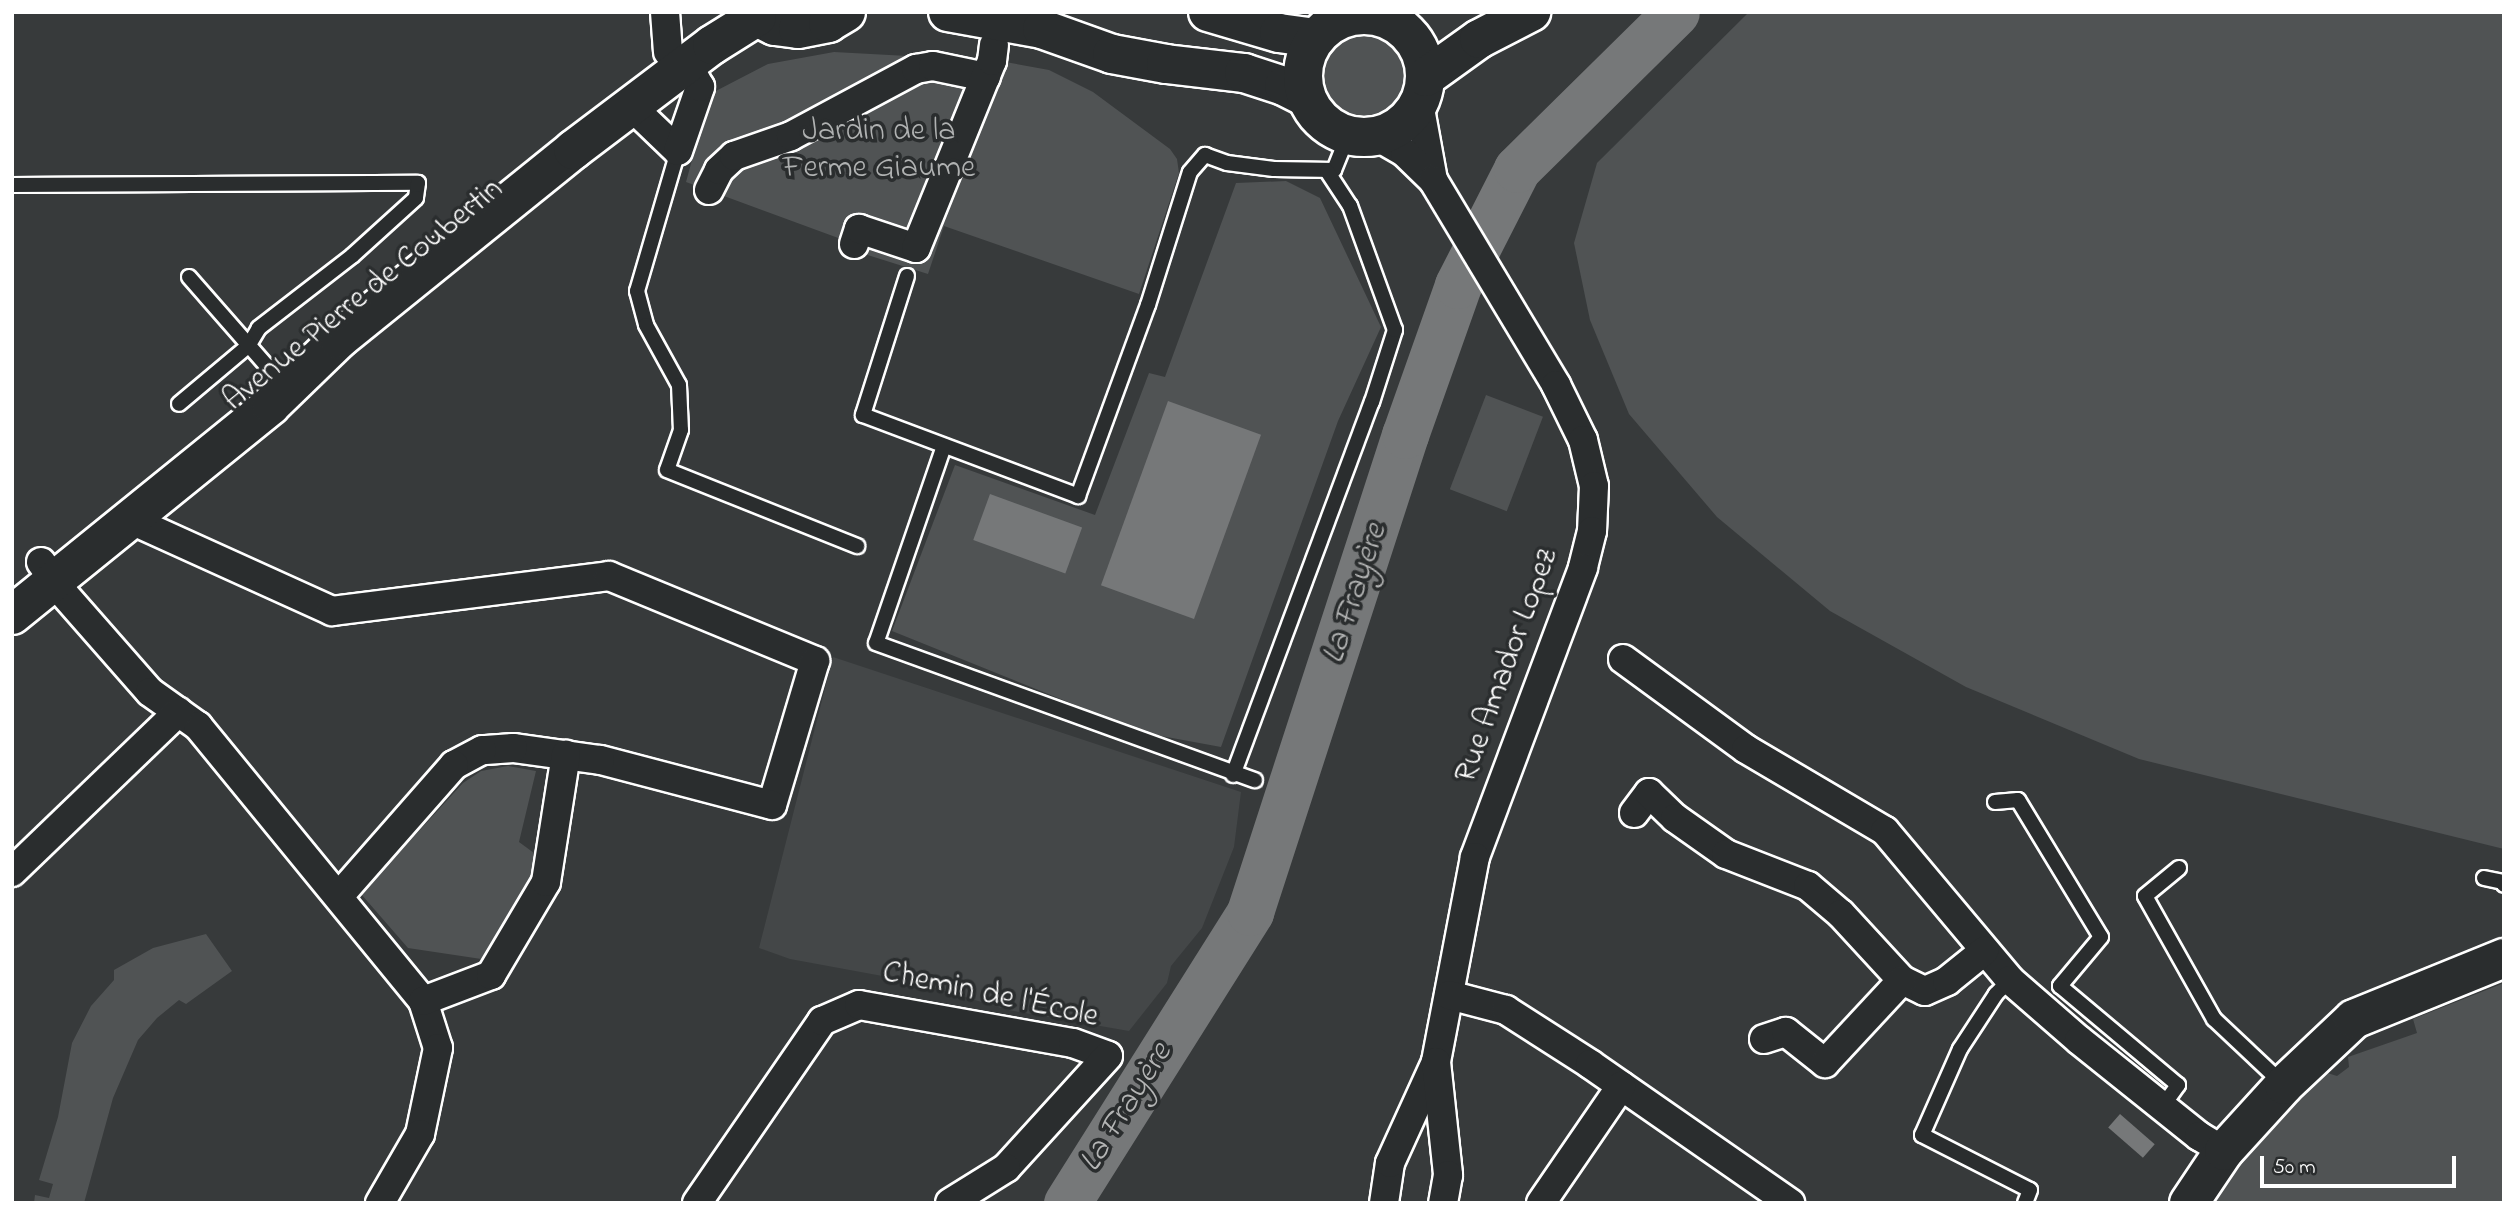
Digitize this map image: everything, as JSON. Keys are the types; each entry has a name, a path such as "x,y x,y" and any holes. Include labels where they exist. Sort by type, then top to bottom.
{"main road":[{"path":"744,14 775,26 798,29 828,23 846,12"},
{"path":"948,12 1042,29 1112,54 1166,64 1244,73 1284,86 1306,97"},
{"path":"1208,12 1279,33 1316,38"},
{"path":"1424,12 1345,18 1329,26 1316,38 1306,56 1303,76 1306,97 1322,121 1362,136 1394,130 1409,118 1422,90 1479,39 1531,12"},
{"name":"Avenue Pierre de Coubertin","path":"12,615 36,576 269,368 370,286 678,58 712,45 744,14"},
{"path":"1380,17 1399,26 1413,40 1422,57 1422,90"},
{"name":"Avenue Pierre de Coubertin","path":"36,576 129,519 269,368 340,339 630,105 678,58"},
{"path":"2189,1203 2224,1150 2284,1085 2354,1019 2504,958"}],"street":[{"path":"630,105 678,151 700,87 678,58 665,12"},
{"path":"854,244 859,229 916,248 986,77 994,45"},
{"path":"709,190 719,170 734,156 792,136 916,69 933,66 986,77"},
{"path":"1422,90 1433,180"},
{"path":"1362,136 1405,153 1433,180"},
{"name":"Rue Amador Lopez","path":"1384,1203 1390,1163 1436,1062 1475,857 1584,568 1592,531 1594,486 1583,440 1556,386 1433,180"},
{"path":"129,519 332,611 609,576 814,661 772,805 600,760 513,748 482,750 454,765 339,896"},
{"path":"36,576 150,692 198,726 423,1001 438,1048 423,1122 420,1134 380,1203"},
{"path":"1623,659 1746,749 1885,831 2010,980 2079,1040 2200,1136 2224,1150"},
{"path":"12,872 178,712"},
{"path":"423,1001 491,975 546,882 566,755"},
{"path":"1634,813 1649,793 1675,818 1726,854 1808,886 1841,914 1902,980 1925,991 1947,981 1984,951"},
{"path":"1764,1039 1786,1032 1825,1063 1902,980"},
{"path":"1449,995 1506,1010 1790,1203"},
{"name":"Chemin de l'École","path":"697,1203 822,1021 859,1005 1073,1043 1108,1056 1006,1168 950,1203"},
{"name":"Rue Amador Lopez","path":"1436,1062 1448,1175 1443,1203"},
{"path":"1541,1203 1621,1086"}],"lane":[{"path":"908,276 863,415 1079,496 1148,305 1190,173 1205,155 1239,165 1334,170 1362,136"},
{"path":"678,151 637,291 646,325 679,385 681,430 667,470 857,547"},
{"path":"1233,775 1372,402 1395,330 1350,206 1327,171"},
{"path":"12,186 418,183 416,198 352,256 259,328 269,368"},
{"path":"188,277 269,368"},
{"path":"179,404 269,368"},
{"path":"944,446 876,643 1233,775 1255,780"},
{"path":"1995,802 2018,800 2101,937 2060,986 2178,1085 2163,1106"},
{"path":"2179,869 2145,896 2214,1019 2284,1085"},
{"path":"2484,878 2503,882 2504,885"},
{"path":"2010,980 1996,994 1960,1049 1922,1135 2030,1190 2025,1203"}],"shaded area":[{"path":"1168,401 1261,435 1194,619 1101,585"},
{"path":"990,494 1082,528 1065,574 973,540"},
{"path":"833,657 1241,792 1234,847 1202,928 1171,966 1167,983 1129,1031 1008,1010 915,982 790,959 759,948"},
{"path":"2120,1114 2155,1144 2143,1158 2108,1128"}],"green space":[{"path":"1749,12 2504,12 2504,849 2139,759 1966,687 1830,611 1717,517 1629,414 1590,320 1574,243 1597,163"},
{"path":"1364,29 1382,33 1397,43 1407,58 1411,76 1407,94 1397,109 1382,119 1364,123 1346,119 1331,109 1321,94 1317,76 1321,58 1331,43 1346,33"},
{"name":"Jardin de la Ferme Giaume","path":"834,52 1000,61 1049,70 1093,92 1170,149 1177,159 1179,173 1139,294 944,226 928,274 858,252 860,246 686,182 710,94 768,64"},
{"path":"1286,181 1320,198 1381,327 1338,421 1221,747 1145,733 892,631 955,465 1095,515 1149,373 1165,377 1236,183"},
{"path":"1486,395 1543,417 1507,511 1450,489"},
{"path":"508,766 536,771 519,842 534,853 538,862 538,873 488,960 408,948 361,894 463,783 481,771"},
{"path":"206,934 232,971 186,1004 179,1000 157,1018 138,1040 113,1098 84,1203 34,1203 35,1195 49,1198 53,1184 39,1180 58,1117 72,1043 91,1006 114,980 114,970 153,948"},
{"path":"2504,983 2504,1203 2213,1203 2229,1177 2321,1071 2337,1076 2349,1067 2348,1057 2417,1033 2413,1019"}],"waterway":[{"name":"La Frayère","path":"1067,1203 1250,912 1405,435 1458,285 1517,169 1676,12"}]}
